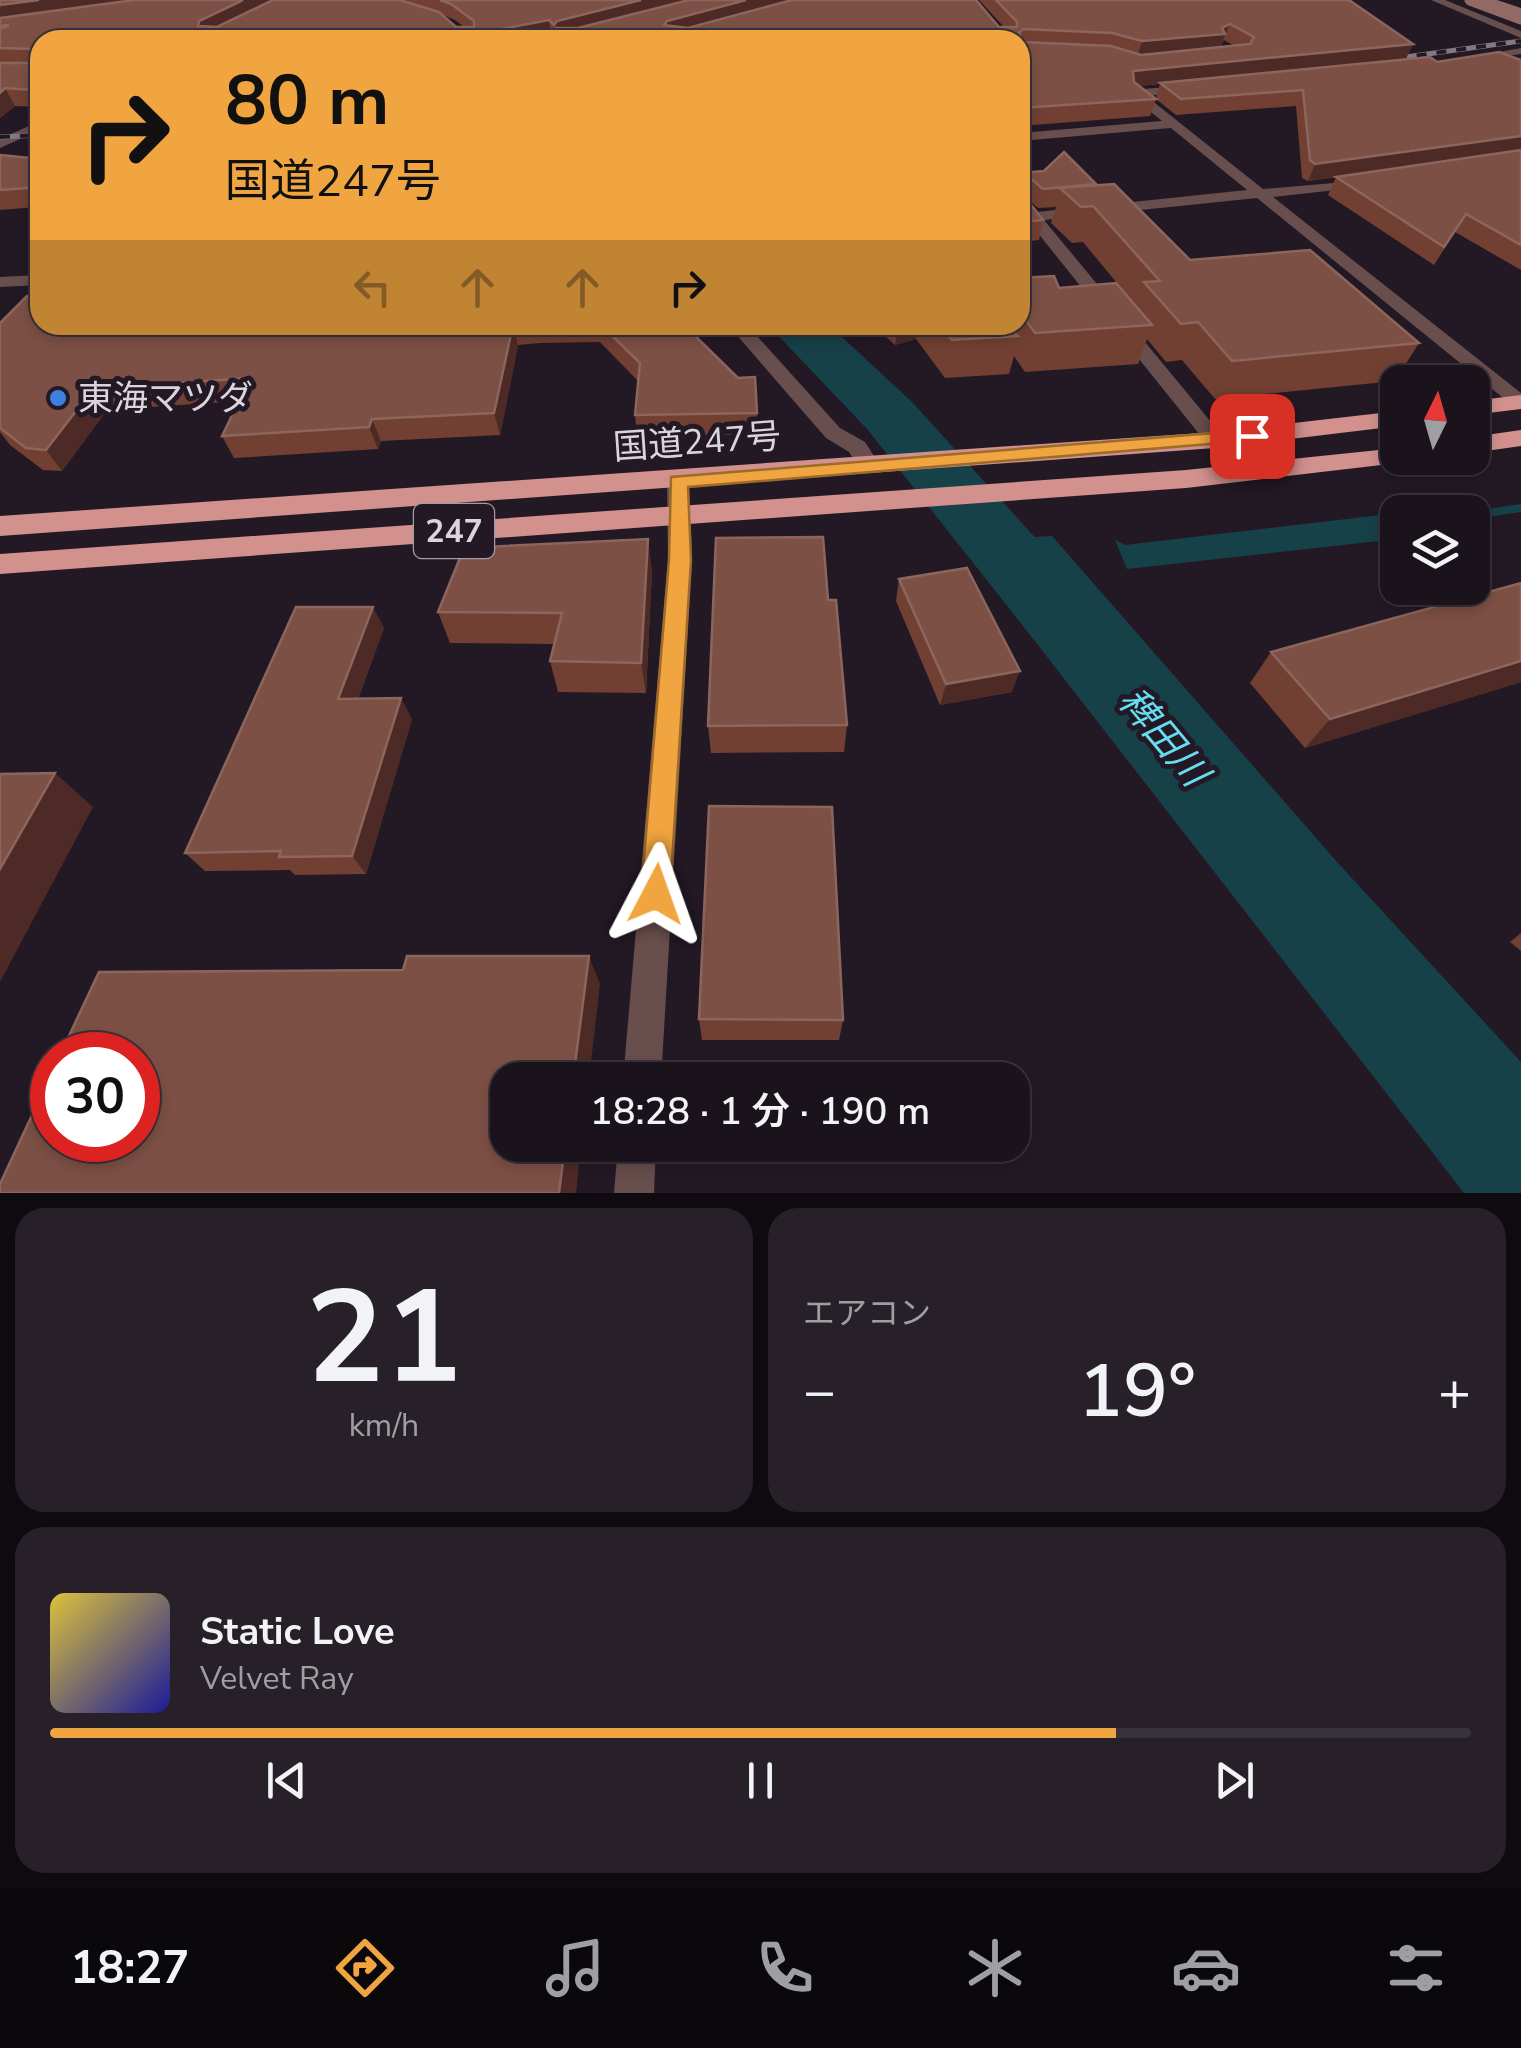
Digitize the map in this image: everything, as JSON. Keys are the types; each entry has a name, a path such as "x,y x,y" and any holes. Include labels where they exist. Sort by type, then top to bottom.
{"highway":[{"path":"1490,406 1520,402"},
{"name":"国道247号","path":"0,526 876,466 1215,440 1380,420"},
{"path":"1490,442 1521,438"},
{"name":"国道247号","path":"0,564 1029,490 1380,458"}],"street":[{"path":"374,0 448,22 457,30"},
{"path":"1436,0 1521,35"},
{"path":"1470,0 1521,17"},
{"path":"1488,0 1521,17"},
{"path":"1488,22 1521,17"},
{"path":"1450,61 1521,50"},
{"path":"1202,87 1135,92 1520,402"},
{"path":"1030,136 1176,124"},
{"path":"0,146 30,130"},
{"path":"0,146 30,146"},
{"path":"1030,218 1379,181"},
{"path":"1030,222 1215,440"},
{"path":"0,282 30,280"},
{"path":"746,335 833,433 857,447 876,466"},
{"path":"643,1062 682,514 678,481"},
{"path":"634,1193 636,1162"}],"water":[{"path":"1380,515 1380,541 1127,569 1115,540 1125,545"},
{"path":"1052,536 1337,862 1521,1062 1521,1193 1464,1193 957,541"}],"building":[{"path":"0,0 39,0 0,5"},
{"path":"134,0 243,0 199,21 198,26 217,27 273,0 400,0 439,12 456,27 474,27 474,21 440,0 641,0 557,21 554,25 549,20 496,30 30,30 30,49 0,48 0,29 9,25 0,26 0,18"},
{"path":"689,0 746,0 664,25 688,28 792,0 976,0 999,27 1017,27 1017,22 996,0 1349,0 1413,44 1133,71 1134,82 1156,99 1030,107 1030,42 1111,46 1141,55 1250,44 1254,37 1230,24 1222,28 1225,34 1142,41 1112,33 1023,29 557,28 578,28"},
{"path":"1499,52 1521,60 1521,136 1315,164 1310,160 1303,90 1181,99 1160,83 1430,57 1437,62"},
{"path":"0,63 30,63 30,90 5,88 0,93"},
{"path":"1521,150 1521,245 1466,214 1444,247 1336,177"},
{"path":"1064,152 1096,184 1043,189 1030,178 1030,172 1044,171"},
{"path":"0,155 30,158 30,188 0,190"},
{"path":"1114,184 1190,260 1310,250 1419,343 1232,361 1198,322 1181,324 1144,282 1160,281 1093,206 1081,207 1060,188"},
{"path":"1030,206 1032,206 1043,220 1030,221"},
{"path":"1054,276 1059,288 1116,283 1152,325 1035,333 1030,326 1030,277"},
{"path":"30,296 30,335 511,335 494,413 372,419 369,427 222,436 250,378 93,389 46,450 26,448 0,428 0,323"},
{"path":"611,335 694,335 738,378 755,377 757,413 635,415 640,363"},
{"path":"948,335 1018,336 952,340"},
{"path":"823,537 828,600 836,600 847,725 708,726 716,538"},
{"path":"648,539 641,663 550,661 562,613 438,612 464,548"},
{"path":"967,568 1020,671 946,684 899,579"},
{"path":"1521,583 1521,661 1330,719 1271,652 1441,605 1490,605 1490,592"},
{"path":"296,607 373,607 338,699 401,698 352,856 279,857 281,851 185,853"},
{"path":"55,773 0,869 0,774"},
{"path":"709,806 832,807 843,1020 699,1019"},
{"path":"407,956 589,956 575,1062 490,1062 490,1162 563,1162 559,1193 0,1193 0,1184 30,1119 30,1162 160,1162 160,1032 71,1032 99,972 403,970"}],"waterway":[{"name":"稗田川","path":"806,335 890,416 1063,620"},
{"path":"1490,512 1521,508"}],"railway":[{"path":"1377,61 1521,41"},
{"path":"0,137 30,136"}],"place":[{"name":"東海マツダ","path":"58,398"}],"route":[{"path":"656,894 680,560 682,514 678,481 1252,436"}]}
